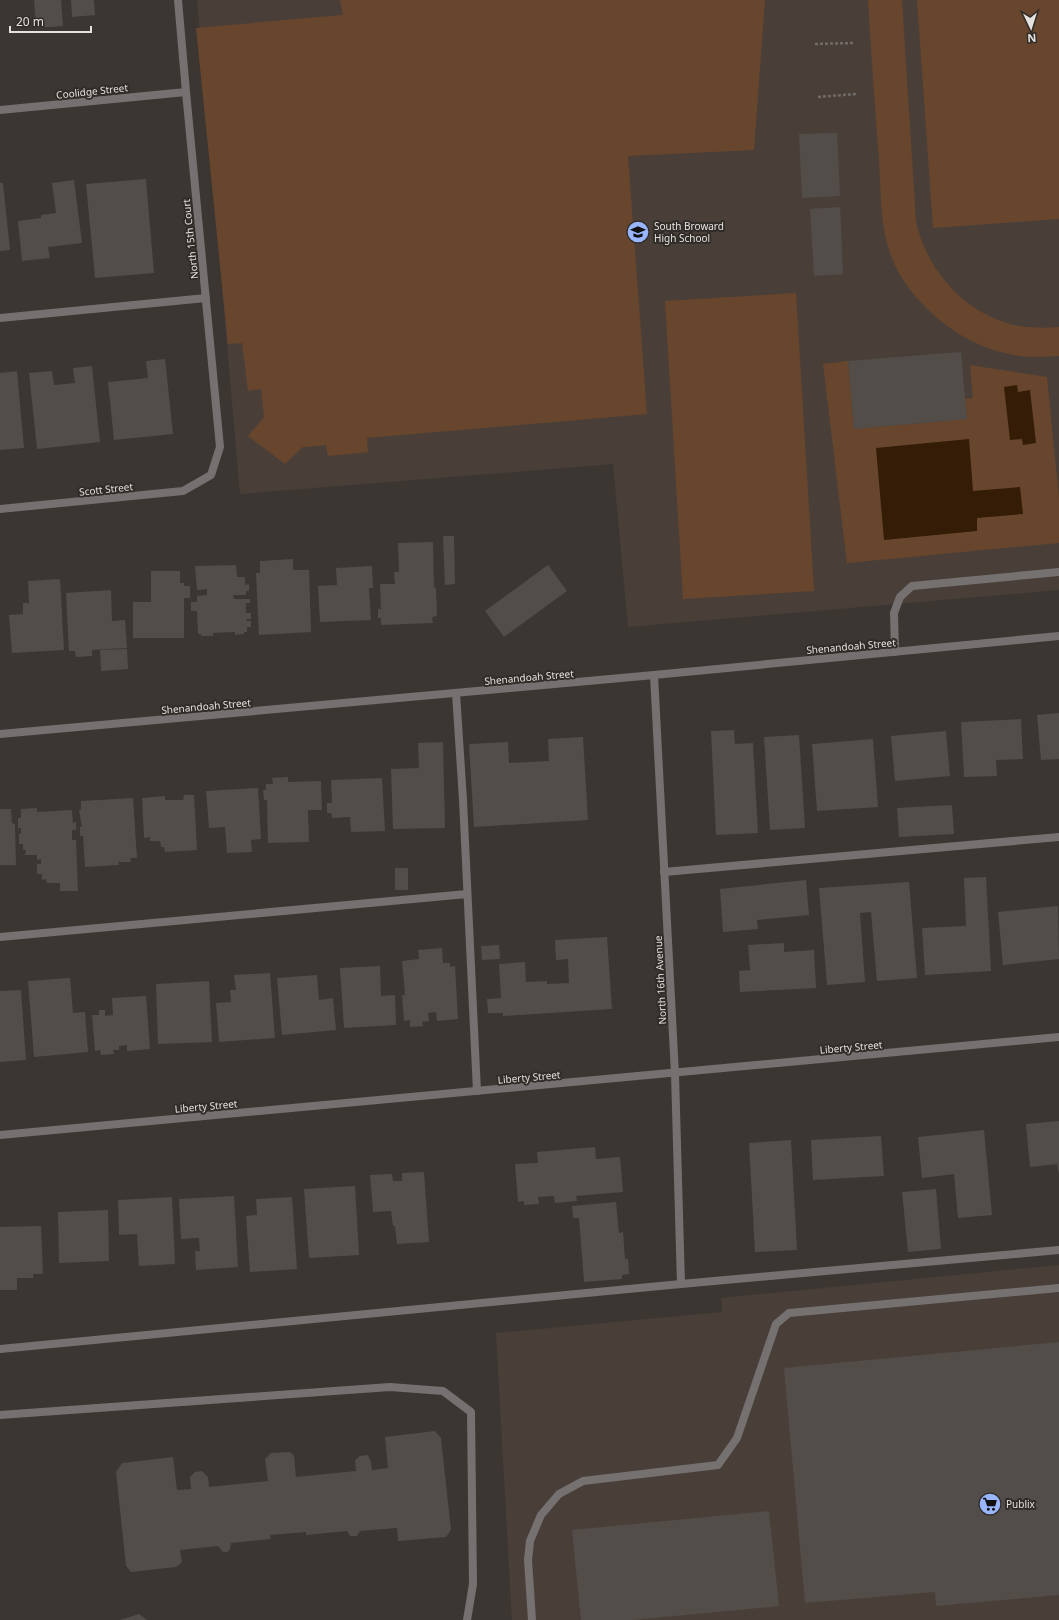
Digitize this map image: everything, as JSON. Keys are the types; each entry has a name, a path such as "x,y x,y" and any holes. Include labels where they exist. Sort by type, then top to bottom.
{"street":[{"name":"North 15th Court","path":"178,0 220,447 210,475"},
{"name":"Coolidge Street","path":"0,110 186,92"},
{"path":"0,318 206,298"},
{"name":"Scott Street","path":"0,509 183,491 210,475"},
{"path":"895,652 894,613 900,597 912,586 1059,572"},
{"name":"Shenandoah Street","path":"0,734 654,675 1059,636"},
{"name":"North 16th Avenue","path":"654,675 675,1074 681,1284"},
{"path":"456,693 477,1092"},
{"path":"664,872 1059,837"},
{"path":"0,937 467,894"},
{"name":"Liberty Street","path":"0,1135 675,1074 1059,1037"},
{"path":"0,1349 681,1284 1059,1250"},
{"path":"532,1620 528,1560 530,1541 541,1515 559,1494 583,1481 718,1465 737,1438 776,1324 789,1313 1059,1288"},
{"path":"0,1415 390,1386 443,1390 471,1412 473,1584 467,1620"}],"path":[{"path":"815,44 853,43"},
{"path":"818,97 856,94"}],"shaded area":[{"name":"South Broward High School","path":"197,0 1059,0 1059,590 628,627 613,464 240,494"},
{"path":"340,0 765,0 754,150 628,156 647,414 367,438 368,452 328,456 326,445 303,447 285,464 248,436 264,417 261,389 248,391 242,343 228,344 196,28 343,15"},
{"path":"868,0 902,0 916,221 921,239 929,257 952,289 983,313 1000,321 1019,326 1039,328 1059,327 1059,356 1032,357 1011,355 987,348 970,340 937,318 922,304 909,289 899,273 887,245 883,221"},
{"path":"917,0 1059,0 1059,219 933,228"},
{"path":"796,293 814,591 683,599 665,301"},
{"path":"848,361 854,429 967,419 965,399 973,398 970,365 1047,377 1059,498 1059,543 847,563 823,364"},
{"path":"1017,385 1018,392 1030,390 1036,443 1023,445 1022,439 1010,440 1004,387"},
{"path":"969,439 973,491 1020,487 1023,514 977,518 977,531 884,540 876,448"},
{"path":"1059,1265 1059,1620 512,1620 496,1333 722,1312 721,1298"}],"building":[{"path":"34,0 61,0 63,26 36,28"},
{"path":"71,0 94,0 95,15 72,17"},
{"path":"837,133 840,196 802,198 799,134"},
{"path":"146,179 154,273 95,278 86,184"},
{"path":"74,180 82,243 48,247 50,258 22,261 18,221 41,218 41,215 56,213 52,183"},
{"path":"0,183 3,183 10,250 0,251"},
{"path":"840,207 843,274 814,276 810,209"},
{"path":"961,352 967,419 854,429 848,361"},
{"path":"165,359 173,434 114,440 108,382 148,378 146,361"},
{"path":"92,366 100,442 37,449 29,373 52,371 54,385 75,383 73,368"},
{"path":"17,371 24,448 0,450 0,373"},
{"path":"443,536 454,536 455,584 445,585"},
{"path":"433,542 434,588 436,587 437,616 432,617 433,623 381,625 381,618 378,618 378,609 381,609 380,584 395,584 394,572 399,572 398,543"},
{"path":"293,559 293,570 309,570 311,632 259,635 256,573 260,573 260,561"},
{"path":"236,565 237,577 245,577 245,585 249,584 249,591 246,591 246,595 233,595 234,599 250,599 250,603 246,603 246,613 251,613 251,619 246,619 247,621 251,621 251,627 247,627 247,632 244,632 244,634 235,635 235,632 213,633 213,636 201,636 201,634 198,634 197,611 191,611 191,602 197,602 197,596 207,595 207,589 197,590 195,566"},
{"path":"548,565 567,591 504,637 485,611"},
{"path":"372,566 373,588 369,588 371,620 320,622 318,586 337,585 336,568"},
{"path":"151,571 180,571 180,583 184,583 184,586 190,586 190,598 184,598 184,638 133,638 133,602 151,602"},
{"path":"60,579 64,650 12,653 9,615 23,614 23,603 29,603 28,581"},
{"path":"111,590 112,621 125,620 127,648 92,650 92,656 76,657 75,651 69,651 66,593"},
{"path":"127,649 128,669 101,671 100,650"},
{"path":"1059,713 1059,759 1041,760 1037,715"},
{"path":"1021,719 1023,759 996,760 997,776 964,777 961,722"},
{"path":"734,730 735,744 753,743 758,833 716,835 711,731"},
{"path":"946,731 950,776 895,781 891,736"},
{"path":"799,735 805,828 770,830 764,737"},
{"path":"583,737 588,820 474,827 469,744 508,742 509,763 549,761 548,739"},
{"path":"873,739 878,807 817,811 812,744"},
{"path":"443,742 445,828 393,829 391,769 419,768 418,743"},
{"path":"288,777 288,782 321,781 322,810 308,810 309,842 268,843 267,800 264,800 263,790 266,790 266,784 273,784 272,778"},
{"path":"382,778 385,831 351,832 350,817 332,818 331,813 327,813 327,803 332,803 331,780"},
{"path":"258,788 261,839 251,840 252,852 227,853 225,827 209,828 206,791"},
{"path":"184,795 194,795 197,850 165,852 164,847 161,847 160,841 150,841 150,837 144,838 142,798 165,796 165,800 183,800"},
{"path":"133,798 137,858 130,858 131,862 118,862 119,865 85,867 83,836 80,836 80,827 82,827 79,810 81,810 81,801"},
{"path":"952,805 954,834 899,837 897,808"},
{"path":"37,808 37,812 72,810 73,823 76,822 76,830 72,830 72,840 76,840 78,891 60,891 60,883 47,883 46,879 42,880 42,874 37,874 37,864 41,864 41,859 37,860 37,855 25,855 26,850 23,850 23,844 19,844 19,834 21,834 21,828 18,828 18,818 21,818 21,809"},
{"path":"0,809 11,809 12,823 15,824 16,865 0,865"},
{"path":"395,868 408,868 408,890 395,890"},
{"path":"986,877 991,971 925,975 922,928 966,926 964,878"},
{"path":"806,880 809,915 757,920 758,929 723,932 720,889"},
{"path":"909,882 917,978 877,981 871,912 860,913 865,982 827,985 819,888"},
{"path":"1058,906 1059,959 1003,965 998,912"},
{"path":"607,937 612,1009 503,1016 503,1013 488,1013 487,999 501,998 499,964 525,962 526,982 547,981 547,984 569,983 568,959 556,960 555,940"},
{"path":"784,943 784,952 814,950 816,988 740,992 739,971 750,970 748,945"},
{"path":"499,945 500,959 482,960 481,946"},
{"path":"442,948 443,963 450,963 450,967 455,966 458,1019 437,1021 436,1012 428,1013 429,1021 422,1022 423,1026 410,1027 410,1020 404,1021 402,995 405,995 402,961 419,959 418,950"},
{"path":"380,966 381,996 395,995 396,1025 344,1028 340,968"},
{"path":"270,973 275,1038 219,1042 216,1003 231,1002 230,990 236,990 234,975"},
{"path":"317,975 319,1000 333,998 336,1030 282,1035 277,978"},
{"path":"70,978 73,1013 85,1012 88,1052 34,1057 28,981"},
{"path":"209,981 212,1042 158,1044 156,984"},
{"path":"21,990 26,1060 0,1062 0,991"},
{"path":"146,996 150,1049 127,1051 127,1045 119,1046 119,1050 113,1050 114,1054 101,1055 100,1050 95,1051 92,1015 99,1015 99,1010 105,1010 105,1016 113,1015 112,998"},
{"path":"1059,1121 1059,1174 1057,1164 1030,1167 1026,1124"},
{"path":"984,1130 992,1215 958,1218 954,1174 922,1178 918,1137"},
{"path":"881,1136 884,1176 813,1180 811,1140"},
{"path":"791,1140 797,1250 755,1252 749,1143"},
{"path":"595,1147 596,1159 620,1157 623,1192 576,1196 577,1201 555,1203 554,1196 538,1197 539,1204 524,1205 524,1201 518,1202 515,1164 538,1163 537,1152"},
{"path":"424,1172 429,1242 397,1244 395,1226 393,1226 391,1211 373,1212 370,1175 392,1174 393,1181 402,1181 402,1173"},
{"path":"355,1186 359,1255 309,1258 304,1189"},
{"path":"936,1189 941,1249 908,1252 902,1192"},
{"path":"234,1196 238,1267 196,1270 195,1251 200,1251 199,1238 181,1239 179,1199"},
{"path":"172,1197 175,1264 139,1266 137,1234 119,1235 118,1200"},
{"path":"292,1197 297,1269 250,1272 246,1216 257,1215 256,1199"},
{"path":"616,1202 619,1233 623,1232 625,1259 628,1259 629,1274 622,1275 622,1279 584,1282 579,1218 573,1218 572,1206"},
{"path":"108,1210 109,1261 59,1263 58,1212"},
{"path":"41,1226 43,1274 33,1274 33,1278 17,1278 17,1290 0,1290 0,1227"},
{"path":"1059,1342 1059,1595 936,1606 935,1592 805,1603 784,1368"},
{"path":"435,1431 441,1438 451,1530 446,1537 398,1541 397,1528 360,1531 357,1536 350,1536 347,1531 306,1535 306,1532 270,1535 271,1539 231,1543 230,1549 227,1552 223,1552 218,1546 180,1550 182,1562 176,1567 131,1572 126,1566 116,1472 122,1463 173,1457 177,1490 191,1489 190,1477 195,1472 202,1471 208,1477 209,1487 268,1481 265,1459 271,1453 290,1452 294,1456 296,1477 356,1471 355,1460 360,1456 368,1455 372,1470 388,1468 385,1437"},
{"path":"769,1511 779,1606 633,1620 581,1620 572,1530"},
{"path":"139,1614 147,1620 120,1620"}],"place":[{"name":"South Broward High School","path":"638,232"},
{"name":"Publix","path":"990,1504"}]}
